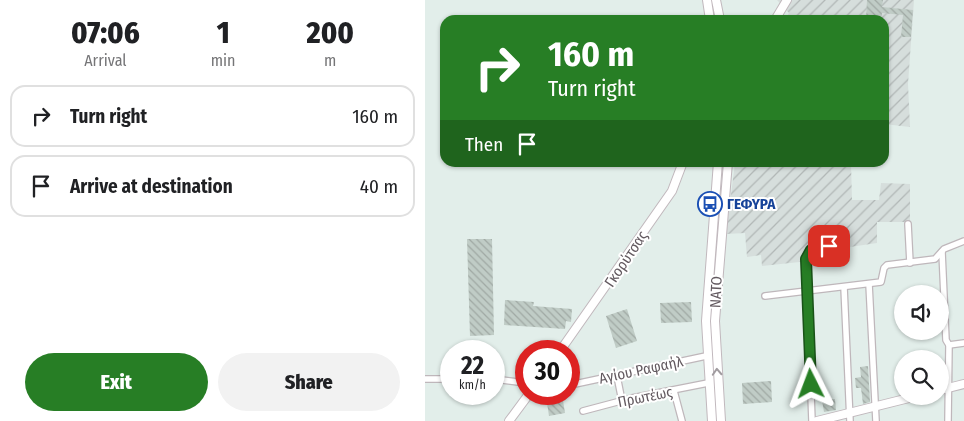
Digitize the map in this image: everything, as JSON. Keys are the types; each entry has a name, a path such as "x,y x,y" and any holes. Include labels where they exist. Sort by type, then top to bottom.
{"main road":[{"path":"707,0 709,15"},
{"path":"716,0 719,15"},
{"path":"778,15 787,0"},
{"name":"Γκορύτσας","path":"568,340 672,191 681,167"},
{"name":"ΝΑΤΟ","path":"711,421 708,383 706,293 718,167"},
{"name":"ΝΑΤΟ","path":"721,421 715,321 717,271 727,167"},
{"path":"949,388 964,384"},
{"path":"817,421 850,417 894,402"},
{"path":"509,421 521,405"}],"street":[{"path":"908,224 910,263"},
{"path":"765,296 882,281 884,268 887,265 935,259 947,248 964,241"},
{"path":"812,421 806,291 807,254 817,248 829,246"},
{"path":"942,252 946,340 949,350"},
{"path":"869,284 876,421"},
{"path":"844,287 850,417"},
{"path":"949,345 964,343"},
{"name":"Αγίου Ραφαήλ","path":"580,383 707,356"},
{"path":"617,376 622,401"},
{"path":"425,379 440,379"},
{"name":"Πρωτέως","path":"583,411 708,383"},
{"path":"674,391 682,421"},
{"path":"948,405 948,421"}],"shaded area":[{"path":"777,0 914,0 908,84 910,127 889,125 889,15 788,15 789,13"},
{"path":"734,167 851,167 852,200 879,200 881,183 910,184 910,222 877,222 877,243 816,252 816,257 809,258 809,261 762,266 761,255 747,257 745,233 726,234"}],"building":[{"path":"867,0 883,0 882,7 913,10 911,37 901,37 903,15 882,13 882,15 866,15"},
{"path":"467,239 492,239 494,335 470,336"},
{"path":"505,300 534,302 533,306 572,309 571,322 566,321 565,329 504,325"},
{"path":"691,302 692,322 661,323 660,303"},
{"path":"627,309 637,341 616,348 606,316"},
{"path":"868,366 870,402 863,404 861,388 856,388 855,378 861,377 860,367"},
{"path":"771,381 772,402 743,404 742,383"},
{"path":"835,399 836,410 824,412 822,400"},
{"path":"547,405 564,405 565,413 549,416"}],"place":[{"name":"ΓΕΦΥΡΑ","path":"710,204"}],"route":[{"path":"811,384 806,259 807,254 811,250 829,246"}]}
